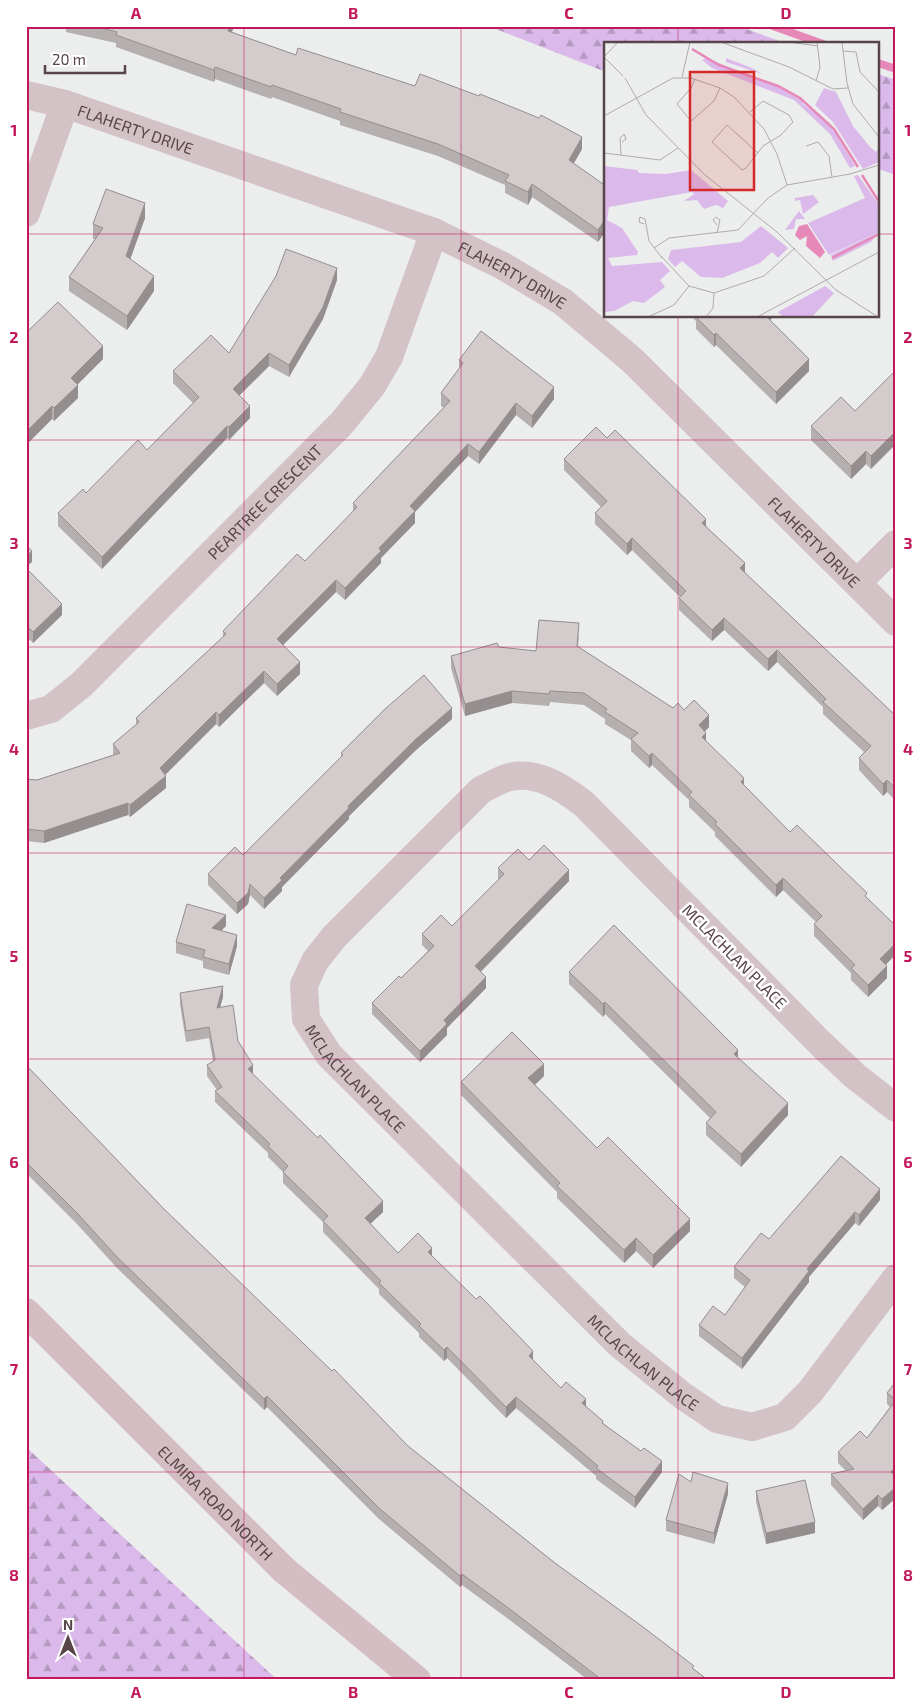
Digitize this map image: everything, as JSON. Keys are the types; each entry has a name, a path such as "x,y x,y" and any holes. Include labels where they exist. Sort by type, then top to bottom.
{"main road":[{"name":"ELMIRA ROAD NORTH","path":"26,1312 284,1570 417,1680"}],"street":[{"name":"FLAHERTY DRIVE","path":"26,96 65,104 434,232 504,266 563,302 632,360 858,582 896,622"},
{"path":"26,214 65,104"},
{"name":"PEARTREE CRESCENT","path":"26,716 51,709 82,684 342,424 372,386 389,357 434,232"},
{"path":"858,582 896,544"},
{"name":"MCLACHLAN PLACE","path":"896,1108 855,1076 820,1042 584,804 560,785 532,776 507,778 481,790 334,937 315,961 304,985 306,1019 329,1055 619,1344 683,1396 717,1419 752,1427 785,1417 810,1392 896,1278"}],"green space":[{"path":"488,26 738,26 782,42 604,42 604,71"},
{"path":"880,75 896,80 896,175 880,170"},
{"path":"26,1447 272,1675 278,1680 26,1680"}],"building":[{"path":"93,26 229,26 228,31 296,55 298,48 415,86 420,74 479,96 480,94 539,118 541,115 582,137 569,160 604,185 604,221 598,230 532,184 528,192 505,181 509,175 438,144 340,112 341,109 272,85 271,87 215,67 214,70 116,35 117,32"},
{"path":"106,189 145,203 126,256 154,276 127,316 69,277 103,228 93,224"},
{"path":"286,249 337,268 323,307 289,365 269,353 233,389 250,406 229,427 227,426 102,557 58,513 83,489 86,493 138,440 147,450 199,397 173,371 211,335 229,353 276,276"},
{"path":"58,302 103,346 71,378 78,385 54,408 52,406 26,432 26,331"},
{"path":"697,318 768,318 809,359 776,392 716,333 714,335"},
{"path":"481,331 554,387 532,416 516,403 479,452 468,444 410,506 415,511 379,548 381,551 345,588 336,580 277,639 300,662 277,684 264,671 219,715 216,712 160,768 166,776 130,805 128,803 44,831 26,829 26,779 37,780 120,753 113,744 139,722 136,718 226,634 223,631 297,554 305,561 357,507 353,503 450,401 441,393 463,363 459,360"},
{"path":"896,370 896,431 871,456 866,451 851,466 811,426 841,397 855,411"},
{"path":"596,427 607,438 615,430 706,519 702,523 745,563 740,568 896,716 896,789 887,780 883,784 859,758 871,746 823,702 826,699 777,650 768,659 724,618 712,630 679,598 686,591 632,538 627,544 595,513 607,501 564,459"},
{"path":"26,545 32,551 26,556"},
{"path":"26,568 62,604 33,632 26,625"},
{"path":"539,620 579,623 577,646 673,708 678,703 684,710 694,700 709,715 699,725 706,733 702,737 744,778 741,782 790,832 797,825 867,893 865,896 896,926 896,943 880,959 887,966 868,985 851,968 855,965 814,924 822,916 783,878 776,885 715,824 717,822 689,795 692,792 652,753 649,756 631,739 638,733 605,712 607,709 584,693 550,691 549,694 512,691 465,704 451,656 497,643 499,647 536,651"},
{"path":"424,675 452,708 416,739 348,806 349,808 280,878 282,880 264,898 250,884 248,893 237,903 208,874 235,847 243,855 343,755 341,753 385,709"},
{"path":"544,845 569,870 475,966 486,977 444,1020 447,1024 420,1051 372,1003 399,976 401,978 434,946 422,934 441,915 452,926 504,874 498,868 518,849 529,860"},
{"path":"187,904 226,915 212,928 237,935 229,964 203,957 205,950 176,942"},
{"path":"614,925 738,1050 734,1054 788,1103 741,1154 706,1123 716,1112 605,1002 603,1004 569,972"},
{"path":"223,986 217,1008 233,1005 238,1041 253,1065 248,1069 318,1138 320,1135 383,1201 365,1218 398,1253 418,1233 432,1248 428,1252 476,1299 480,1296 533,1351 529,1356 561,1388 566,1382 586,1399 582,1403 603,1421 602,1423 641,1451 644,1448 662,1461 635,1497 596,1468 598,1466 516,1397 506,1407 447,1347 444,1350 419,1326 421,1324 379,1283 381,1281 323,1221 328,1216 283,1172 288,1166 268,1146 270,1144 215,1091 222,1087 207,1065 215,1060 209,1027 186,1031 180,993"},
{"path":"512,1032 544,1064 528,1078 597,1148 608,1137 690,1219 653,1255 636,1238 624,1250 557,1186 560,1183 461,1082"},
{"path":"26,1065 164,1209 332,1371 334,1369 408,1446 555,1563 694,1666 692,1668 708,1680 602,1680 462,1574 460,1576 379,1508 267,1396 264,1399 117,1257 77,1213 26,1162"},
{"path":"841,1156 880,1189 859,1215 855,1212 807,1269 809,1271 742,1358 699,1325 713,1306 725,1315 750,1280 734,1267 761,1233 769,1239"},
{"path":"896,1381 896,1400 887,1393"},
{"path":"896,1400 896,1466 891,1472 896,1477 896,1487 882,1499 878,1495 863,1509 831,1474 854,1469 838,1452 860,1431 867,1438"},
{"path":"693,1472 728,1483 714,1533 666,1520 679,1474 691,1482"},
{"path":"805,1480 815,1522 766,1533 756,1491"}],"waterway":[{"path":"773,26 817,42"},
{"path":"880,64 896,69"}]}
